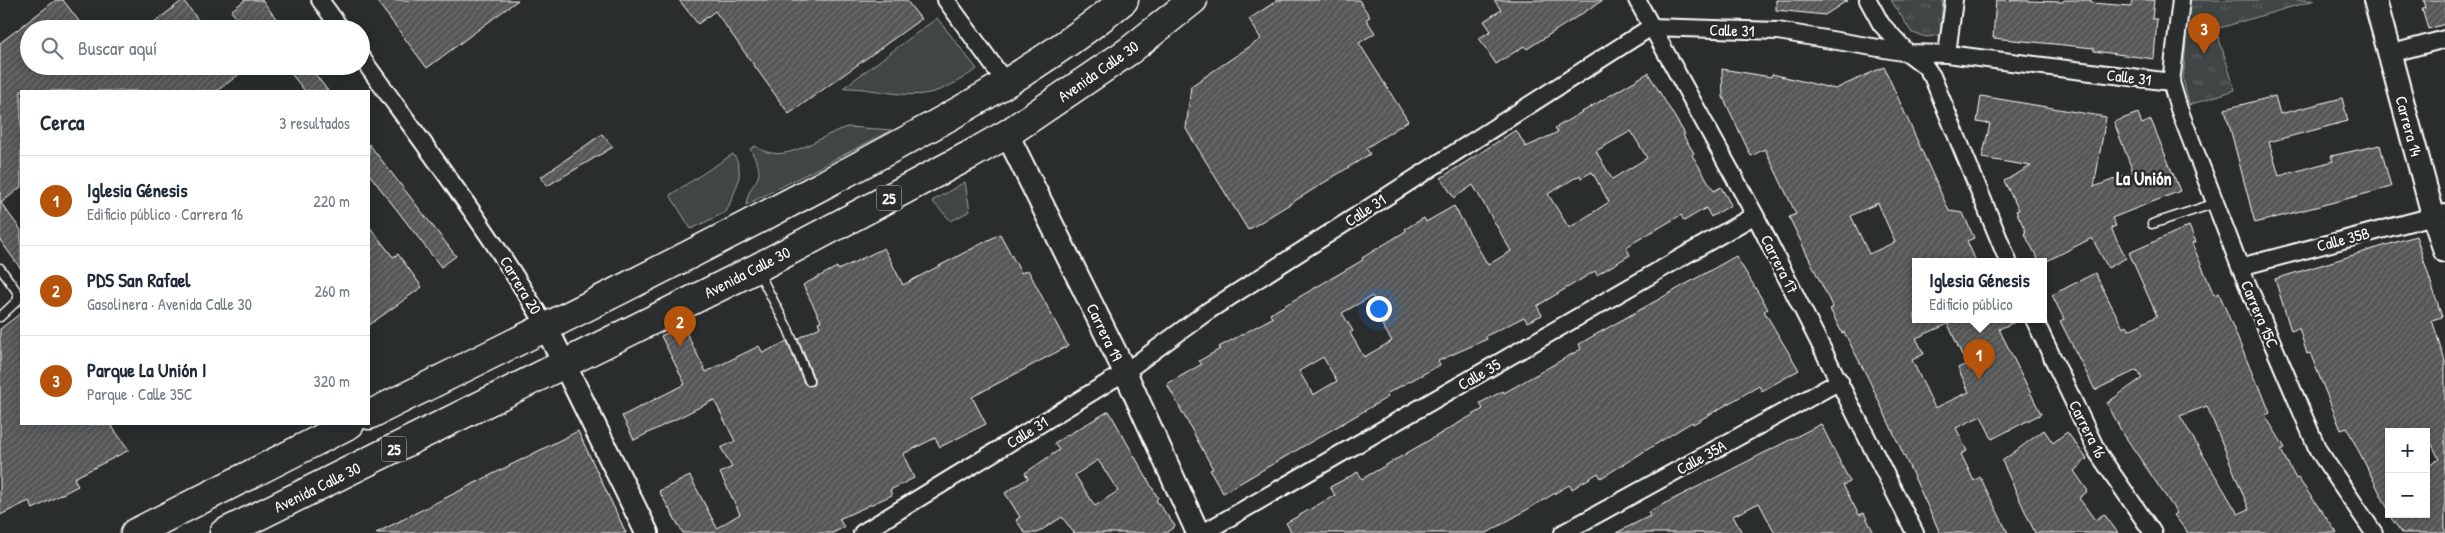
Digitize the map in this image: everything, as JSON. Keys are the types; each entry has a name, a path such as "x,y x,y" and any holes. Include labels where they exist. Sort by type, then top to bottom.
{"highway":[{"path":"370,415 742,229 937,124 1006,83 1124,0"},
{"name":"Avenida Calle 30","path":"224,533 757,268 1006,134 1129,51 1193,0"},
{"path":"135,533 348,425"}],"street":[{"path":"320,0 334,20"},
{"path":"946,0 1006,83"},
{"name":"Carrera 17","path":"1638,0 1650,27 1755,215 1915,533"},
{"path":"1868,0 1881,24 1908,54 1919,60 1932,76 2007,258"},
{"path":"1947,54 1954,0"},
{"path":"2171,82 2181,0"},
{"name":"Carrera 14","path":"2375,0 2389,54 2439,214 2445,251"},
{"name":"Calle 31","path":"862,533 1125,372 1208,311 1650,27 1778,31 1908,54 1947,54 2171,82"},
{"path":"2389,54 2445,39"},
{"name":"Carrera 20","path":"370,69 487,230 511,267 546,327 647,533"},
{"name":"Carrera 15C","path":"2171,82 2240,267 2318,450 2374,533"},
{"name":"Carrera 19","path":"1006,134 1125,372 1198,533"},
{"name":"Calle 35B","path":"2240,267 2439,214"},
{"name":"Calle 35","path":"1203,533 1755,215"},
{"name":"Carrera 16","path":"2036,323 2098,453 2153,533"},
{"name":"Calle 35A","path":"1563,533 1840,381"}],"lane":[{"path":"2152,224 2216,203"},
{"path":"0,268 18,293 18,300 14,306 0,317"},
{"path":"757,268 788,329 810,381"}],"green space":[{"path":"1891,0 1943,0 1940,35 1927,37 1912,33"},
{"path":"2189,0 2315,0 2216,29 2235,90 2189,105 2183,79"},
{"path":"937,18 977,69 945,88 923,94 912,95 843,88"},
{"path":"847,127 892,130 746,205 748,196 759,174 759,168 750,149 755,146 766,152 778,154 789,152"},
{"path":"733,154 739,168 739,175 738,183 726,212 691,229 670,195"},
{"path":"965,182 970,211 951,221 932,201"}],"building":[{"path":"56,0 63,0 78,20 30,20"},
{"path":"183,0 198,20 157,20"},
{"path":"245,0 262,0 277,20 238,20 231,11"},
{"path":"376,0 518,0 427,68"},
{"path":"679,0 906,0 921,19 789,114 715,11 698,24"},
{"path":"1278,0 1359,0 1370,17 1366,19 1375,33 1359,43 1408,121 1366,148 1370,154 1248,230 1186,129 1191,86 1261,39 1249,19"},
{"path":"1494,0 1603,0 1527,49 1524,46 1496,64 1479,38 1491,31 1484,21 1501,10"},
{"path":"1776,0 1848,0 1825,15 1776,10"},
{"path":"1996,0 2063,2 2064,0 2091,0 2091,3 2131,6 2132,0 2154,0 2152,19 2157,19 2154,59 2094,51 2094,48 1993,38"},
{"path":"2424,0 2445,0 2445,24 2428,29 2422,9 2426,8"},
{"path":"20,28 20,75 238,75 218,90 20,90 20,188 1,203 20,229 20,268 0,240 0,43"},
{"path":"1884,67 1949,211 1963,213 1974,238 1967,241 1975,258 1912,258 1912,323 2013,323 1999,329 2041,414 1992,439 1981,416 1956,428 1967,451 1961,454 1974,481 1980,477 2008,533 1940,533 1869,380 1830,309 1833,308 1789,217 1796,214 1765,149 1751,156 1723,97 1722,69 1771,77 1772,74 1835,89","holes":["1878,203 1895,242 1869,254 1851,216","1948,324 1966,364 1958,368 1969,392 1935,408 1912,360 1924,354 1916,338"]},
{"path":"1648,73 1685,134 1683,135 1694,153 1692,155 1714,191 1721,187 1731,205 1711,217 1706,208 1684,221 1681,215 1626,247 1630,255 1597,275 1595,271 1537,306 1542,315 1527,322 1524,317 1486,336 1487,339 1438,361 1440,365 1386,394 1388,397 1223,493 1210,470 1213,469 1167,384 1202,364 1199,361 1220,349 1219,347 1272,318 1270,314 1363,260 1362,258 1406,231 1405,229 1424,218 1426,222 1454,206 1488,265 1511,251 1473,185 1454,198 1441,178 1516,130 1526,147 1558,132 1555,128","holes":["1631,131 1647,158 1612,179 1596,151","1592,172 1609,202 1569,228 1548,194 1580,175 1581,178","1372,296 1387,322 1382,325 1392,341 1364,357 1350,333 1353,331 1342,313","1323,357 1337,381 1313,395 1299,371"]},
{"path":"292,75 316,75 327,90 304,90"},
{"path":"1981,96 2106,117 2094,187 2133,172 2114,122 2138,113 2142,124 2151,120 2180,191 2112,218 2116,226 2111,228 2126,258 2108,268 2092,238 2047,261 2047,258 2037,258 2024,233 2026,232 2016,211 2019,210 2004,181 2031,166 1982,158 1990,124 1977,122"},
{"path":"2275,96 2280,114 2342,98 2348,121 2269,142 2279,176 2333,161 2331,156 2380,145 2391,187 2255,223 2225,109"},
{"path":"602,134 613,147 547,186 541,177"},
{"path":"370,145 456,256 441,267 370,175"},
{"path":"2189,226 2196,242 2192,243 2214,295 2219,293 2257,385 2259,385 2270,413 2265,415 2285,448 2281,450 2296,479 2298,478 2337,533 2188,533 2174,515 2177,513 2122,432 2107,403 2142,378 2137,370 2095,390 2060,321 2064,319 2052,295 2095,273 2123,328 2127,326 2129,330 2157,316 2129,253","holes":["2207,406 2249,509 2238,514 2180,416"]},
{"path":"370,227 393,257 398,254 422,287 370,324"},
{"path":"1000,234 1021,273 1028,270 1068,346 972,397 986,424 940,447 935,438 903,454 914,478 890,490 892,495 839,519 844,527 833,533 683,533 659,491 690,476 717,528 740,514 720,473 732,467 721,448 735,441 714,400 634,440 622,416 685,384 661,336 683,326 706,372 759,346 763,353 787,341 804,383 811,386 814,384 814,379 798,338 820,327 818,322 821,321 803,285 837,267 838,270 884,248 903,285"},
{"path":"2416,236 2442,317 2432,320 2445,361 2445,533 2402,533 2391,518 2430,518 2430,465 2439,459 2430,440 2430,428 2385,428 2385,503 2347,428 2341,430 2310,353 2307,354 2299,328 2291,331 2275,279"},
{"path":"1736,256 1768,309 1764,311 1799,370 1762,391 1759,386 1693,424 1692,422 1601,478 1598,473 1572,489 1569,485 1487,533 1292,533 1286,523 1335,495 1330,487 1358,472 1362,479 1483,409 1480,403 1503,391 1504,393 1581,349 1579,344"},
{"path":"20,314 20,425 111,425 129,450 74,478 78,486 33,509 29,501 0,515 0,329"},
{"path":"1109,411 1158,498 1156,500 1175,526 1166,533 1074,533 1062,517 1037,533 1025,533 1016,520 1020,517 1005,493 1028,478 1025,473 1059,450 1054,443","holes":["1098,460 1118,491 1095,506 1075,475"]},
{"path":"1821,424 1850,482 1843,485 1859,515 1864,513 1874,533 1775,533 1759,503 1733,516 1742,533 1616,533 1650,516 1648,512"},
{"path":"2044,430 2053,443 2067,432 2087,459 2074,471 2088,491 2079,498 2095,520 2104,514 2118,533 2035,533 2002,461"},
{"path":"578,431 626,533 376,533"}],"place":[{"name":"Parque La Unión I","path":"2204,54"},
{"name":"PDS San Rafael","path":"680,347"},
{"name":"Iglesia Génesis","path":"1979,380"}],"district":[{"name":"La Unión","path":"2144,178"}]}
